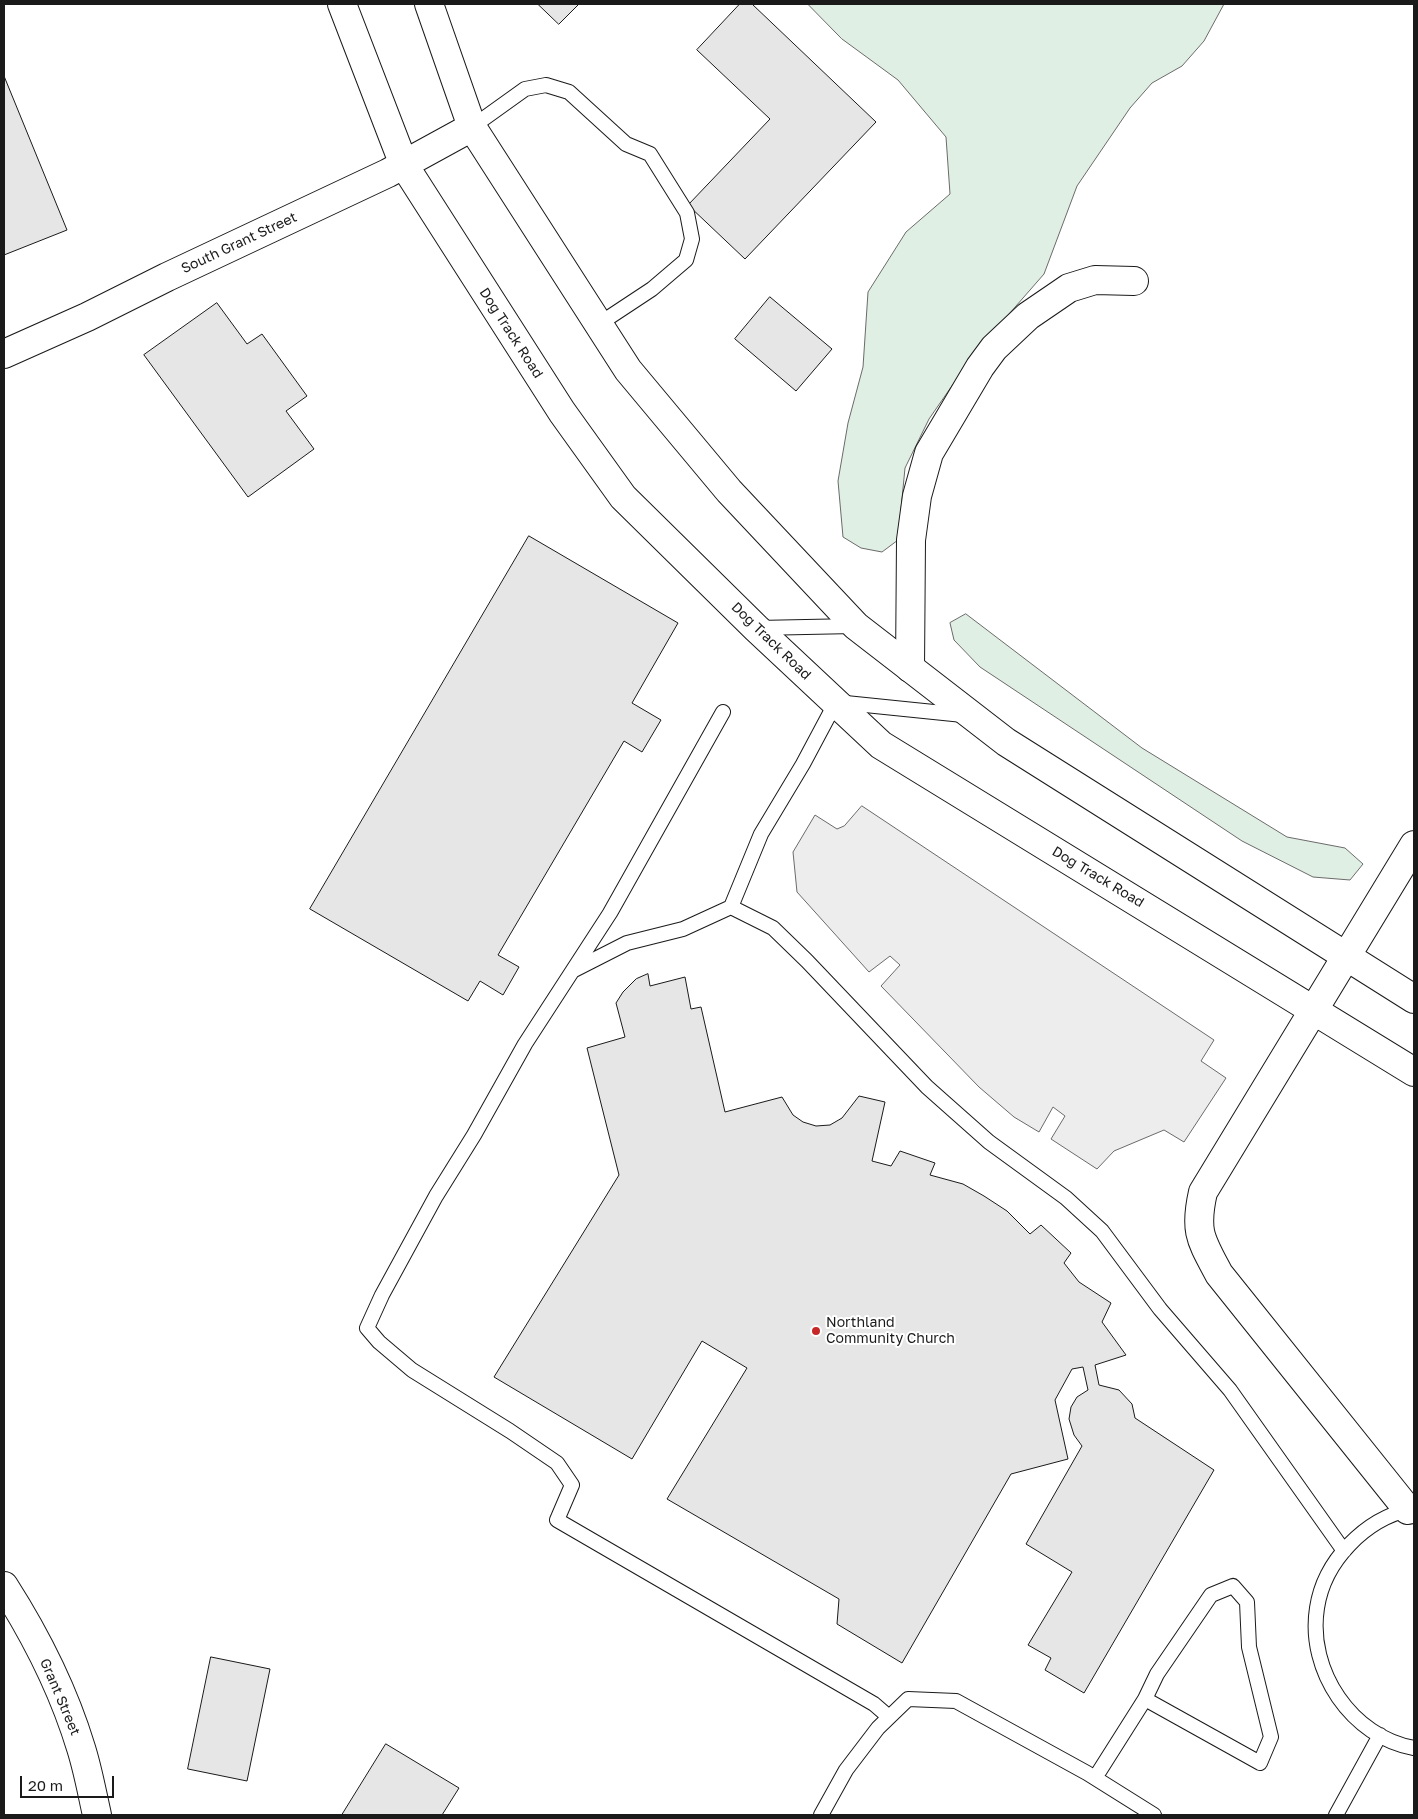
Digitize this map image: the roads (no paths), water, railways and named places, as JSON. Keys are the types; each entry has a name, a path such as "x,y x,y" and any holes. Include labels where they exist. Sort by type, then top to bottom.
{"main road":[{"name":"Dog Track Road","path":"342,4 404,165 562,412 623,497 756,628 881,745 1316,1010 1414,1072"},
{"path":"429,4 472,127 628,370 729,491 856,626 1006,742 1414,999"},
{"name":"South Grant Street","path":"4,354 87,317 404,165 472,127"},
{"path":"910,668 911,540 917,496 929,453 934,444 980,367 994,348 1028,316 1069,288 1095,280 1134,281"},
{"path":"1411,1509 1219,1274 1198,1230 1197,1216 1202,1192 1316,1010 1414,845"},
{"name":"Grant Street","path":"4,1586 24,1618 50,1669 81,1748 98,1815"}],"lane":[{"path":"472,127 525,89 546,85 569,92 626,144 650,154 687,213 692,239 686,260 652,289 598,324"},
{"path":"756,628 856,626"},
{"path":"573,970 627,943 683,930 730,907 761,834 803,764 836,702 973,716"},
{"path":"723,712 610,913 525,1044 474,1135 436,1196 382,1295 367,1328 379,1342 412,1370 510,1431 556,1463 572,1486 557,1520 662,1584 874,1704 889,1717"},
{"path":"730,907 773,928 927,1087 990,1142 1066,1198 1102,1231 1160,1309 1230,1390 1344,1551"},
{"path":"1411,1509 1394,1513 1358,1534 1331,1568 1317,1608 1318,1651 1333,1691 1361,1724 1398,1745 1414,1748"},
{"path":"1095,1778 1145,1699 1157,1674 1211,1595 1233,1586 1247,1602 1249,1647 1271,1737 1260,1763 1145,1699"},
{"path":"821,1815 846,1770 878,1728 908,1699 956,1701 1095,1778 1154,1815"},
{"path":"1336,1815 1380,1735"}],"place":[{"name":"Northland Community Church","path":"816,1331"}]}
